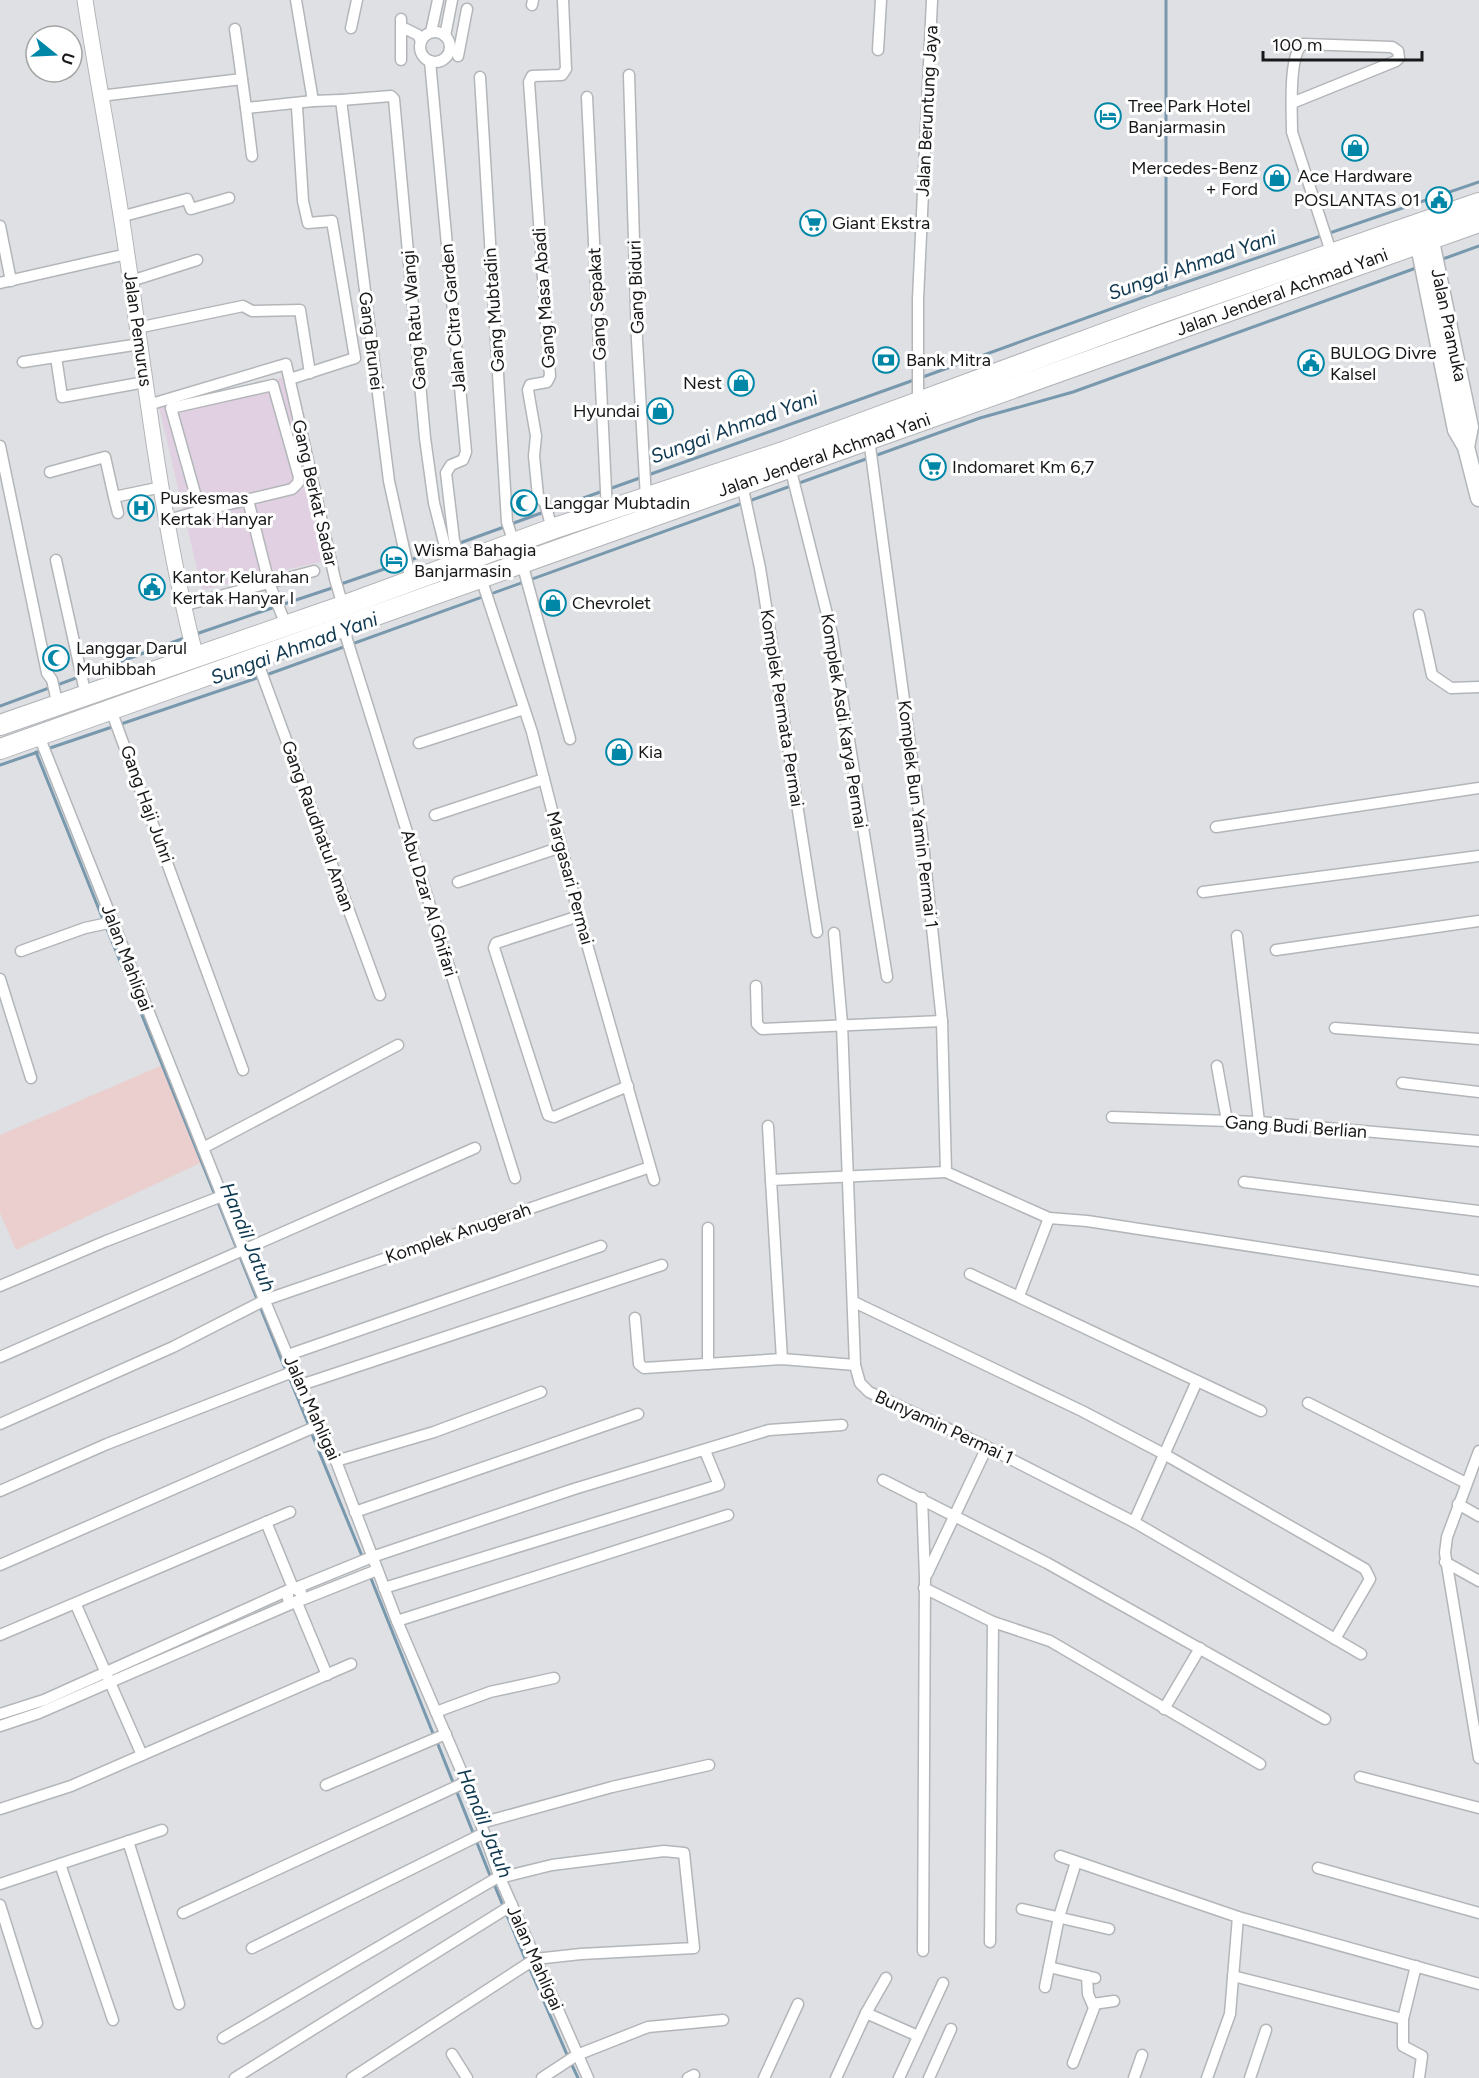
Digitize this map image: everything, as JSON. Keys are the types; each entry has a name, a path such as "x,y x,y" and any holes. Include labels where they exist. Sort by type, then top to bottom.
{"highway":[{"name":"Jalan Jenderal Achmad Yani","path":"0,749 115,720 348,639 484,586 525,577 683,495 1330,247 1426,247 1479,203"},
{"name":"Jalan Jenderal Achmad Yani","path":"1,720 55,693 645,483 683,495 742,484 790,467 870,451 1426,247 1479,222"}],"main road":[{"name":"Jalan Pramuka","path":"1426,247 1456,430 1466,447 1479,498"}],"street":[{"name":"Jalan Pemurus","path":"85,0 127,254 149,409 182,606 192,643"},
{"path":"296,0 314,101"},
{"path":"351,28 357,0"},
{"path":"401,19 401,55 421,45 431,32 438,0"},
{"path":"452,0 454,44"},
{"name":"Gang Masa Abadi","path":"549,517 538,496 534,456 536,436 528,390 530,385 547,382 550,376 529,82 532,76 562,75 566,69 563,0"},
{"path":"878,50 881,0"},
{"name":"Jalan Beruntung Jaya","path":"918,403 916,365 932,0"},
{"path":"402,32 406,29 414,31 430,61 445,59 454,44 466,9"},
{"path":"235,29 252,156"},
{"path":"431,32 454,44"},
{"path":"1292,103 1396,61 1399,58 1398,51 1392,47 1304,44 1295,57 1292,103 1292,132 1330,247"},
{"name":"Jalan Citra Garden","path":"430,61 465,452 463,460 451,465 446,472 451,552"},
{"name":"Gang Biduri","path":"629,75 645,483"},
{"name":"Gang Mubtadin","path":"480,77 510,532"},
{"path":"100,96 242,79"},
{"name":"Gang Ratu Wangi","path":"341,100 390,96 394,99 425,438 451,552"},
{"name":"Gang Sepakat","path":"587,97 606,497"},
{"path":"246,108 272,104 341,100"},
{"name":"Gang Brunei","path":"341,100 389,481 407,569"},
{"path":"149,409 286,364 290,379 355,358 332,221 308,223 303,201 297,107"},
{"path":"120,217 187,199 191,209 229,198"},
{"path":"0,226 5,282 127,254"},
{"path":"130,281 197,260"},
{"path":"137,328 243,306 252,311 300,310 310,373"},
{"path":"23,362 140,344"},
{"path":"56,357 62,397 145,382"},
{"name":"Gang Berkat Sadar","path":"290,379 339,592"},
{"path":"149,409 171,408 273,385 299,477 298,483 292,489 168,520"},
{"path":"171,408 200,511"},
{"path":"0,446 47,673 55,693"},
{"name":"Komplek Bun Yamin Permai 1","path":"870,451 922,834 942,1021 946,1172"},
{"path":"50,472 105,457 118,513"},
{"name":"Komplek Asdi Karya Permai","path":"790,467 832,634 887,977"},
{"name":"Komplek Permata Permai","path":"742,484 760,568 817,932"},
{"path":"114,497 162,487"},
{"path":"248,500 269,584 281,612"},
{"path":"56,560 83,683"},
{"path":"182,606 314,571"},
{"path":"525,577 570,739"},
{"name":"Margasari Permai","path":"484,586 524,709 579,916 654,1180"},
{"path":"1419,615 1432,675 1450,688 1479,687"},
{"name":"Abu Dzar Al Ghifari","path":"348,639 514,1178"},
{"name":"Gang Raudhatul Aman","path":"260,670 380,995"},
{"path":"418,743 524,709"},
{"name":"Gang Haji Juhri","path":"115,720 243,1070"},
{"name":"Jalan Mahligai","path":"41,740 202,1148 218,1198 240,1253 261,1302 288,1355 290,1373 301,1385 313,1428 336,1461 397,1621 436,1712 438,1737 477,1833 493,1881 572,2058 588,2078"},
{"path":"435,815 544,779"},
{"path":"1216,828 1479,788"},
{"path":"458,882 561,847"},
{"path":"1203,892 1479,856"},
{"path":"579,916 496,943 494,948 548,1115 554,1117 628,1086"},
{"path":"1276,950 1479,921"},
{"path":"21,951 85,928 113,922"},
{"name":"Bunyamin Permai 1","path":"834,933 842,1024 855,1365 860,1383 868,1392 987,1447 1134,1522 1361,1654"},
{"path":"1237,936 1259,1122"},
{"path":"0,979 31,1078"},
{"path":"756,986 757,1024 762,1029 942,1021"},
{"path":"1335,1028 1479,1039"},
{"path":"202,1148 398,1045"},
{"path":"1217,1066 1227,1121"},
{"path":"1402,1083 1479,1092"},
{"name":"Gang Budi Berlian","path":"1112,1117 1259,1122 1479,1141"},
{"path":"768,1126 782,1359"},
{"path":"0,1357 475,1148"},
{"name":"Komplek Anugerah","path":"0,1424 173,1347 261,1302 650,1167"},
{"path":"771,1180 946,1172 1049,1218 1087,1221 1479,1281"},
{"path":"1244,1182 1479,1211"},
{"path":"0,1286 218,1198"},
{"path":"1019,1296 1049,1218"},
{"path":"708,1228 708,1364"},
{"path":"288,1355 601,1246"},
{"path":"301,1385 662,1265"},
{"path":"970,1274 1261,1411"},
{"path":"854,1302 1082,1411 1164,1454 1365,1569 1370,1580 1335,1639"},
{"path":"635,1318 639,1365 644,1368 782,1359 855,1365"},
{"path":"0,1491 107,1444 290,1373"},
{"path":"1134,1522 1197,1381"},
{"path":"336,1461 434,1432 541,1392"},
{"path":"1308,1403 1466,1483"},
{"path":"355,1512 638,1414"},
{"path":"0,1726 39,1713 109,1677 294,1596 372,1557 574,1489 769,1430 842,1425"},
{"path":"0,1565 313,1428"},
{"path":"925,1582 954,1514 987,1447"},
{"path":"384,1588 720,1485 705,1451"},
{"path":"1479,1451 1445,1544 1445,1562 1479,1754"},
{"path":"883,1480 954,1514 1325,1719"},
{"path":"922,1498 925,1582 924,1951"},
{"path":"1458,1504 1479,1516"},
{"path":"0,1635 76,1605 290,1512"},
{"path":"397,1621 728,1515"},
{"path":"266,1522 327,1675"},
{"path":"1445,1562 1479,1581"},
{"path":"294,1596 377,1570"},
{"path":"925,1582 993,1622 1050,1641 1260,1764"},
{"path":"76,1605 142,1755"},
{"path":"990,1942 993,1622"},
{"path":"1164,1709 1200,1648"},
{"path":"0,1809 71,1786 351,1664"},
{"path":"0,1714 109,1677"},
{"path":"436,1712 490,1692 554,1678"},
{"path":"1468,1696 1479,1700"},
{"path":"326,1785 438,1737"},
{"path":"252,1948 477,1833 612,1787 709,1765"},
{"path":"1360,1777 1479,1808"},
{"path":"183,1913 458,1785"},
{"path":"0,1884 162,1830"},
{"path":"128,1841 179,2004"},
{"path":"223,2038 493,1881 552,1865 663,1851 678,1850 684,1853 694,1948 581,1953 528,1963 352,2078"},
{"path":"1060,1856 1238,1917 1479,1984"},
{"path":"1045,1987 1059,1917 1076,1862"},
{"path":"60,1864 113,2020"},
{"path":"1318,1868 1479,1913"},
{"path":"0,1905 37,2023"},
{"path":"235,2078 506,1909"},
{"path":"1022,1909 1109,1929"},
{"path":"1207,2078 1230,2014 1238,1917"},
{"path":"1416,1966 1403,2019 1403,2046 1422,2056 1419,2078"},
{"path":"1049,1967 1091,1977 1088,1994 1093,2004 1073,2062"},
{"path":"1233,1976 1403,2019"},
{"path":"836,2078 866,2013 886,1978"},
{"path":"899,2078 943,1983"},
{"path":"1093,2004 1114,2001"},
{"path":"764,2078 798,2004"},
{"path":"866,2013 918,2036"},
{"path":"542,2078 572,2058 648,2027 723,2020"},
{"path":"929,2078 951,2030"},
{"path":"1250,2078 1266,2030"},
{"path":"452,2054 467,2078"},
{"path":"1134,2078 1142,2055"}],"shaded area":[{"path":"285,377 328,560 202,590 159,407"},
{"path":"165,1064 202,1162 16,1250 0,1213 0,1135"}],"waterway":[{"path":"1166,0 1166,289"},
{"name":"Sungai Ahmad Yani","path":"920,378 1166,289 1479,182"},
{"name":"Sungai Ahmad Yani","path":"1440,260 1479,246"},
{"name":"Sungai Ahmad Yani","path":"749,501 980,418 1073,392 1416,268"},
{"name":"Sungai Ahmad Yani","path":"609,489 914,380"},
{"name":"Sungai Ahmad Yani","path":"550,510 603,491"},
{"name":"Sungai Ahmad Yani","path":"266,675 743,503"},
{"name":"Sungai Ahmad Yani","path":"511,524 544,512"},
{"name":"Sungai Ahmad Yani","path":"457,544 504,527"},
{"name":"Sungai Ahmad Yani","path":"341,584 442,549"},
{"name":"Sungai Ahmad Yani","path":"281,605 335,587"},
{"name":"Sungai Ahmad Yani","path":"196,634 275,607"},
{"name":"Sungai Ahmad Yani","path":"0,706 187,637"},
{"name":"Sungai Ahmad Yani","path":"47,749 260,677"},
{"name":"Sungai Ahmad Yani","path":"0,765 41,751"},
{"name":"Handil Jatuh","path":"36,752 102,917"},
{"name":"Handil Jatuh","path":"107,929 215,1195"},
{"name":"Handil Jatuh","path":"218,1202 286,1371"},
{"name":"Handil Jatuh","path":"289,1377 309,1426"},
{"name":"Handil Jatuh","path":"311,1432 362,1556"},
{"name":"Handil Jatuh","path":"370,1576 434,1736"},
{"name":"Handil Jatuh","path":"437,1742 491,1878"},
{"name":"Handil Jatuh","path":"494,1884 526,1961"},
{"name":"Handil Jatuh","path":"529,1967 568,2057"},
{"name":"Handil Jatuh","path":"571,2063 578,2078"}],"place":[{"name":"Tree Park Hotel Banjarmasin","path":"1108,116"},
{"name":"Ace Hardware","path":"1355,148"},
{"name":"Mercedes-Benz + Ford","path":"1277,178"},
{"name":"POSLANTAS 01","path":"1439,200"},
{"name":"Giant Ekstra","path":"813,223"},
{"name":"Bank Mitra","path":"886,360"},
{"name":"BULOG Divre Kalsel","path":"1311,363"},
{"name":"Nest","path":"741,383"},
{"name":"Hyundai","path":"660,411"},
{"name":"Indomaret Km 6,7","path":"933,467"},
{"name":"Langgar Mubtadin","path":"524,503"},
{"name":"Puskesmas Kertak Hanyar","path":"141,508"},
{"name":"Wisma Bahagia Banjarmasin","path":"394,560"},
{"name":"Kantor Kelurahan Kertak Hanyar I","path":"152,587"},
{"name":"Chevrolet","path":"553,603"},
{"name":"Langgar Darul Muhibbah","path":"56,658"},
{"name":"Kia","path":"619,752"}]}
